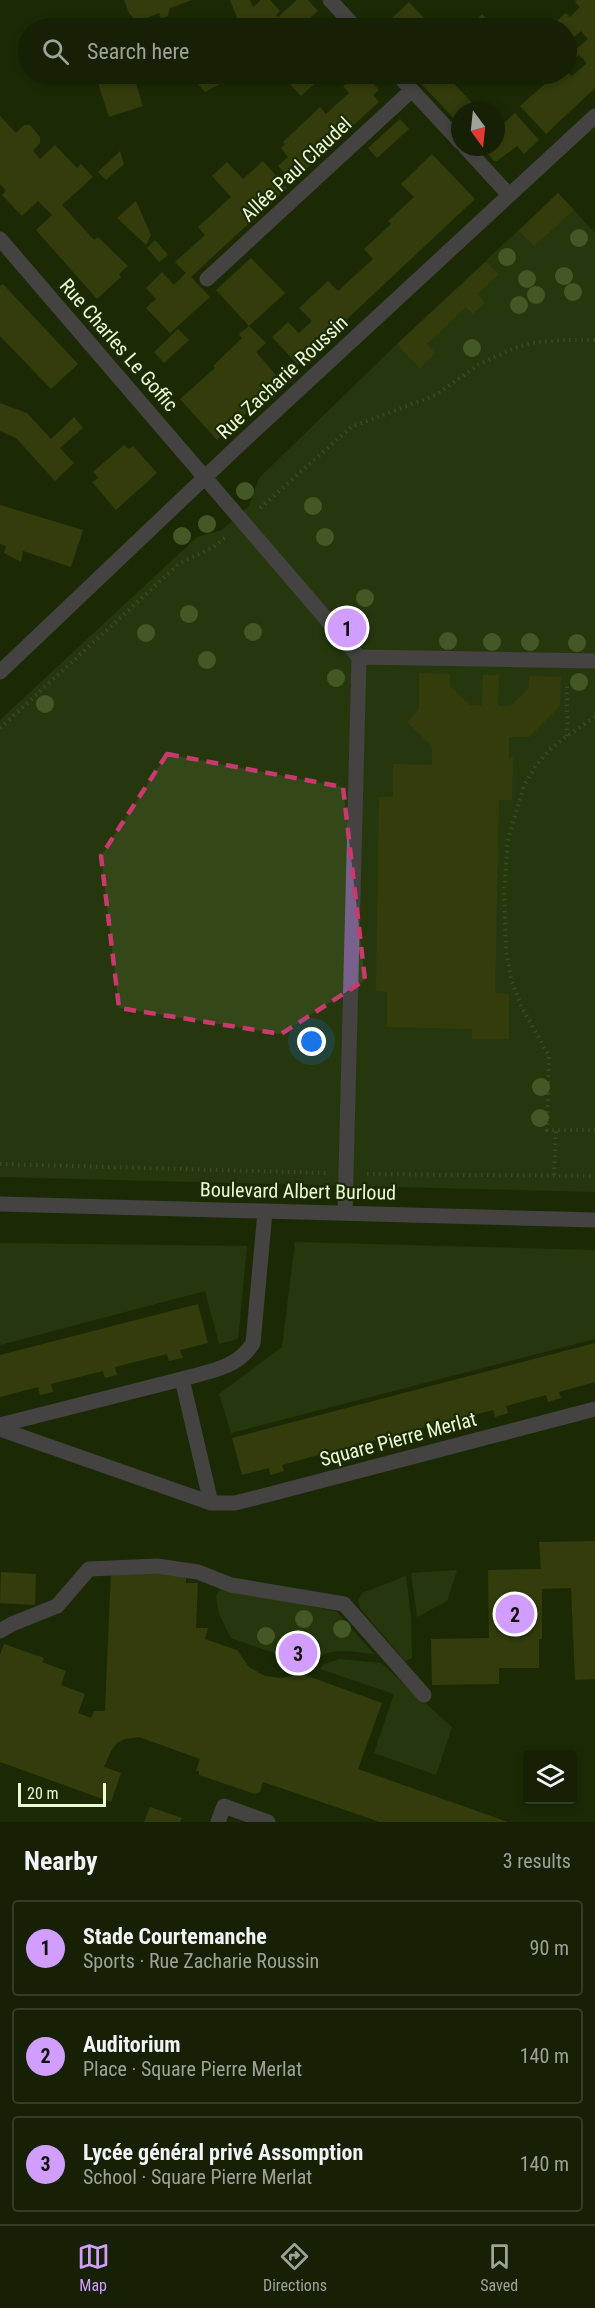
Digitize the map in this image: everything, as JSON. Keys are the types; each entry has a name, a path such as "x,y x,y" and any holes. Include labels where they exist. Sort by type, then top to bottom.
{"street":[{"path":"330,0 347,18"},
{"path":"406,84 451,132"},
{"name":"Allée Paul Claudel","path":"207,279 412,90"},
{"name":"Rue Zacharie Roussin","path":"0,672 595,116"},
{"path":"473,156 509,195"},
{"name":"Rue Charles Le Goffic","path":"0,239 359,657"},
{"path":"345,1213 359,657 595,661"},
{"name":"Boulevard Albert Burloud","path":"0,1204 595,1220"},
{"name":"Square Pierre Merlat","path":"0,1427 182,1379 237,1362 252,1343 265,1212"},
{"path":"182,1379 211,1503"},
{"name":"Square Pierre Merlat","path":"0,1427 211,1503 235,1503 595,1409"},
{"path":"0,1631 57,1606 89,1569 157,1566 198,1572 231,1585 344,1604 388,1657 424,1695"},
{"path":"218,1822 224,1806 268,1822"}],"path":[{"path":"0,728 180,563 212,548 243,524 351,427 436,395 478,365 512,349 532,343 595,340"},
{"path":"567,660 567,736"},
{"path":"595,717 549,750 535,767 524,786 508,839 504,890 506,950 511,979 522,1008 549,1056 547,1130 595,1131"},
{"path":"554,1175 556,1130"},
{"path":"0,1164 345,1173 595,1176"}],"highlighted area":[{"path":"167,754 343,787 365,980 281,1034 119,1008 101,856"}],"green space":[{"path":"558,193 595,233 595,1192 0,1177 0,720 197,537 222,530 249,506 259,478"},
{"path":"295,1242 595,1250 595,1339 231,1433 219,1394 282,1347"},
{"path":"0,1243 247,1246 238,1339 219,1344 205,1291 0,1345"},
{"path":"457,1570 447,1601 417,1617 411,1573"},
{"path":"406,1576 411,1617 412,1658 405,1661 360,1608 358,1601 362,1593"},
{"path":"222,1587 337,1612 374,1654 349,1651 332,1652 317,1659 312,1666 231,1638 219,1614 216,1595"},
{"path":"340,1659 381,1663 452,1727 436,1775 374,1753 394,1694 320,1669 324,1664"}],"building":[{"path":"124,0 192,0 170,8 168,16 163,18 161,18 159,13 147,18 133,18"},
{"path":"230,0 250,0 253,7 261,0 270,0 280,11 276,15 278,17 297,0 308,0 318,11 310,18 237,18"},
{"path":"577,0 595,0 595,88 546,134 520,106 545,84 577,84 577,72 587,63 579,55 577,57 577,48 588,39 581,31 577,34 577,18 560,18 566,13 570,17 580,7 575,2"},
{"path":"409,2 424,18 392,18"},
{"path":"98,84 136,84 143,106 109,117"},
{"path":"198,84 220,84 205,92"},
{"path":"290,84 314,84 301,96"},
{"path":"374,84 379,90 373,95 379,102 336,141 329,133 313,147 321,155 293,182 278,166 288,157 281,148 285,144 283,142 320,107 326,114 349,93 343,86"},
{"path":"421,84 454,84 471,102 451,102 451,115"},
{"path":"515,113 539,140 524,154 517,146 505,155 505,122"},
{"path":"0,116 16,133 24,125 30,125 40,137 40,143 33,151 40,159 55,145 77,168 81,164 93,177 62,205 94,240 98,237 128,266 119,274 121,277 97,299 36,230 52,215 38,201 22,216 2,195 6,191 0,184"},
{"path":"400,119 409,129 377,158 368,148"},
{"path":"120,151 124,164 106,180 98,172"},
{"path":"432,154 475,199 298,365 272,337 288,322 299,333 312,321 299,308 328,281 338,291 373,259 364,249 391,224 388,221 414,197 401,184"},
{"path":"489,156 504,156 497,161"},
{"path":"263,161 287,188 191,277 210,297 170,333 146,308 156,299 146,288 162,272 174,285 186,273 175,262 205,235 198,227 231,197 212,176 227,162 243,179"},
{"path":"558,193 574,210 534,246 519,231"},
{"path":"136,201 151,235 146,245 117,218"},
{"path":"155,240 168,255 159,262 147,248"},
{"path":"251,258 285,293 249,326 216,290"},
{"path":"486,262 499,274 477,294 485,303 473,314 466,307 427,344 435,353 420,369 397,344"},
{"path":"3,284 78,364 51,389 0,336 0,286"},
{"path":"249,326 266,343 256,352 281,381 217,440 180,399 215,368 213,366 242,338 239,334"},
{"path":"178,329 189,340 164,363 154,352"},
{"path":"0,403 27,413 51,439 74,417 83,428 60,448 74,463 55,481 16,438 0,431"},
{"path":"124,445 129,449 133,446 157,473 116,510 92,482 99,478 93,472"},
{"path":"0,505 83,530 71,567 23,551 21,562 4,553 6,546 0,544"},
{"path":"419,673 450,674 450,686 470,705 482,706 483,675 499,675 498,706 510,706 529,688 529,676 561,677 560,706 529,737 509,737 509,758 513,758 512,800 499,800 495,993 509,994 509,1039 472,1039 472,1029 387,1027 387,992 376,991 379,797 393,797 393,764 432,765 432,746 407,722 419,709"},
{"path":"198,1304 208,1343 180,1350 183,1358 169,1361 167,1354 115,1367 117,1375 105,1378 103,1371 51,1384 53,1392 40,1395 38,1387 0,1397 0,1355"},
{"path":"595,1343 595,1382 559,1392 561,1398 548,1402 546,1395 506,1406 508,1413 495,1417 493,1410 442,1423 444,1429 431,1433 429,1426 388,1437 390,1444 377,1447 375,1440 335,1451 337,1457 324,1461 322,1454 282,1465 284,1471 270,1475 269,1468 242,1475 232,1438"},
{"path":"595,1541 595,1679 575,1680 571,1588 542,1589 542,1639 539,1639 539,1668 499,1668 499,1684 432,1685 431,1639 489,1638 488,1570 541,1569 539,1542"},
{"path":"111,1570 186,1573 186,1583 198,1583 196,1628 208,1628 205,1639 237,1650 249,1667 265,1676 282,1678 302,1674 382,1703 358,1769 508,1822 380,1822 263,1782 260,1792 255,1794 199,1775 199,1771 196,1771 200,1759 139,1737 117,1743 104,1767 121,1773 111,1802 0,1762 0,1655 4,1644 44,1658 42,1662 66,1671 61,1685 85,1694 78,1713 91,1718 94,1711 105,1711"},
{"path":"1,1572 36,1574 35,1605 0,1603"},
{"path":"150,1807 182,1818 180,1822 144,1822"}],"place":[{"name":"Stade Courtemanche","path":"347,628"},
{"name":"Auditorium","path":"515,1614"},
{"name":"Lycée général privé Assomption","path":"298,1653"}]}
